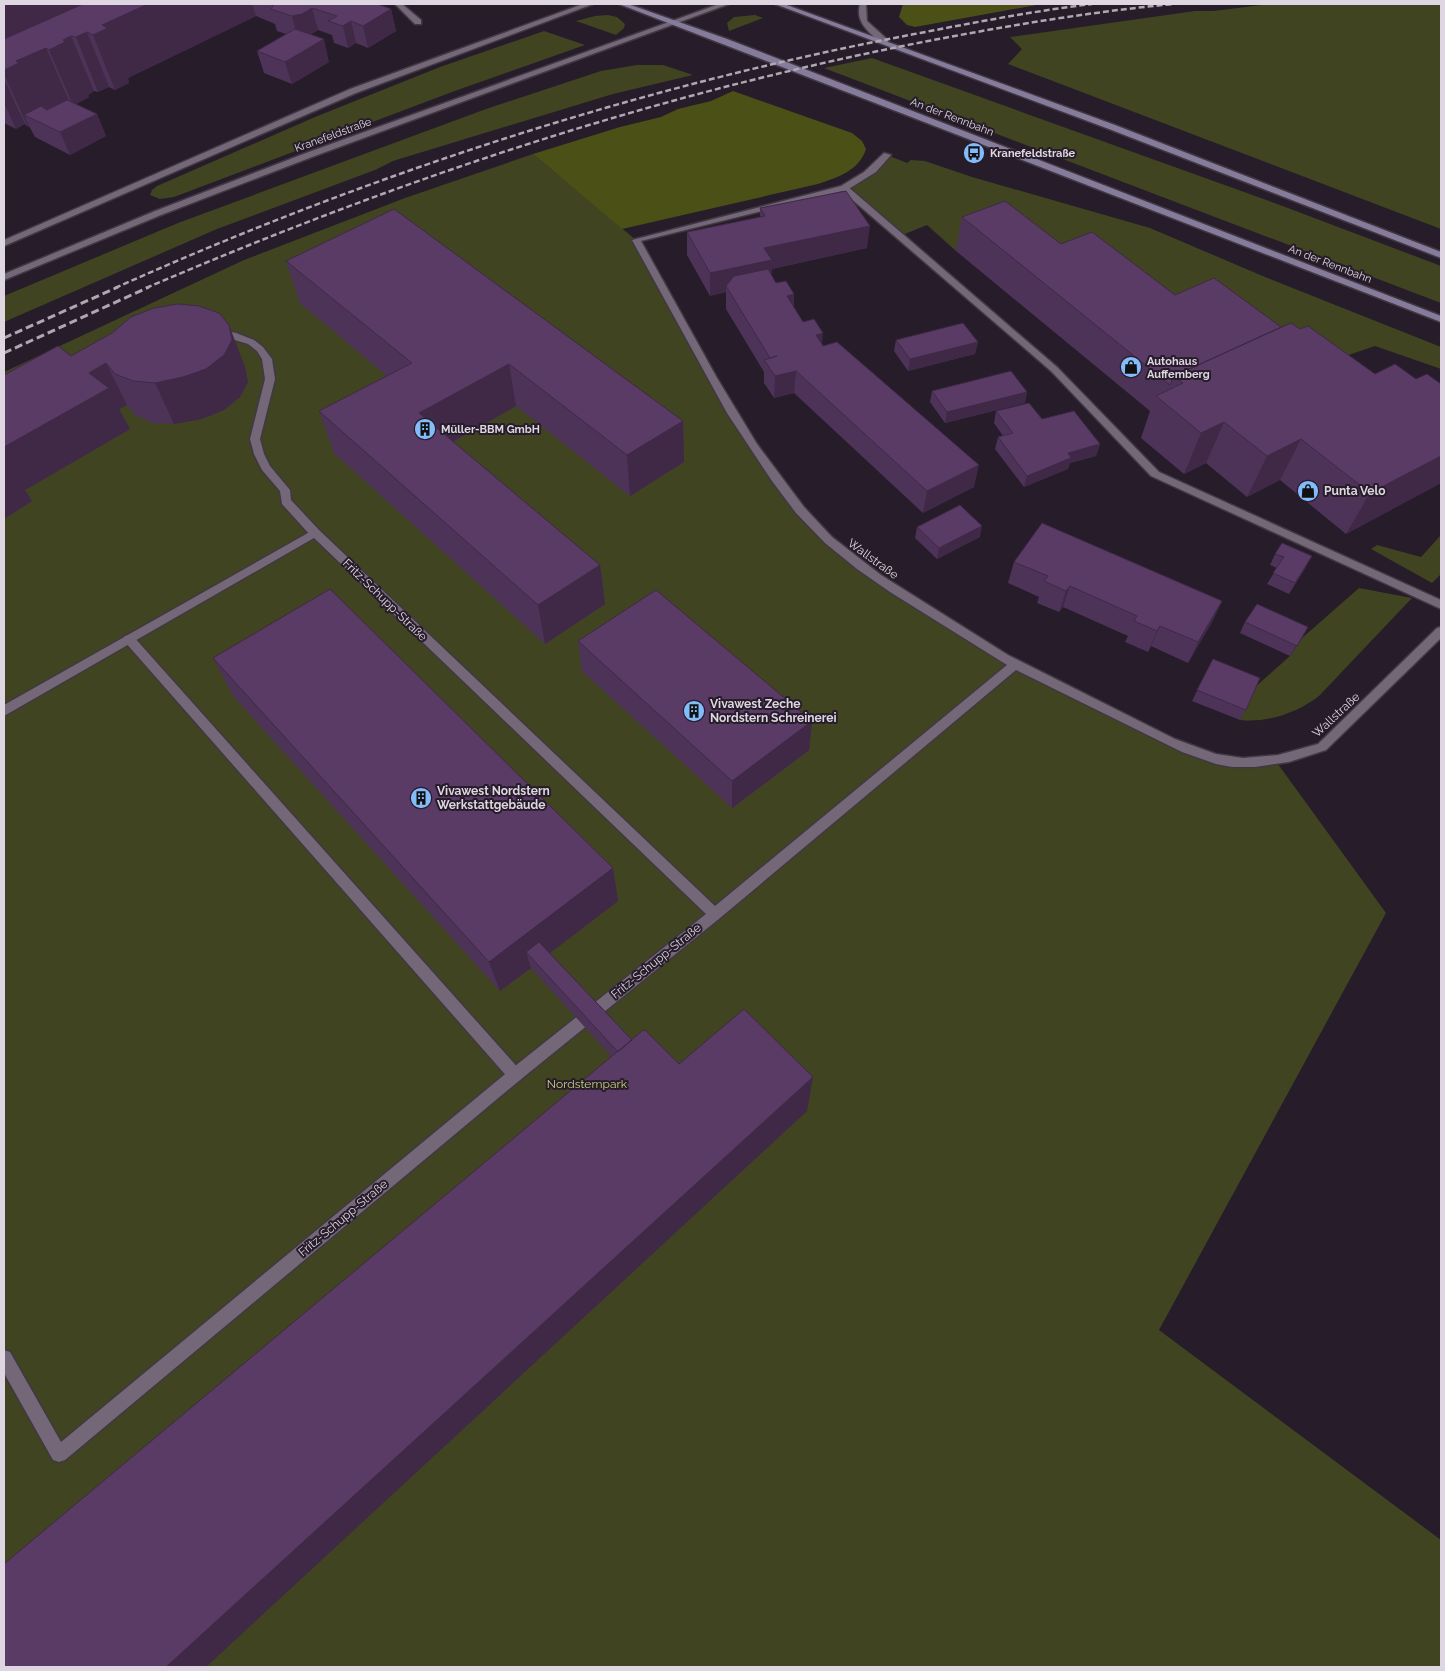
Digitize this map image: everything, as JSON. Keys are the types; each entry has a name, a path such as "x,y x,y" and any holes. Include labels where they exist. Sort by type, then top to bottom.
{"main road":[{"name":"An der Rennbahn","path":"622,4 674,22 1441,319"},
{"path":"778,4 885,42 1247,178 1441,255"}],"street":[{"path":"398,4 418,22"},
{"path":"4,243 353,90 590,4"},
{"name":"Kranefeldstraße","path":"4,277 292,162 725,4"},
{"path":"863,4 861,12 864,24 885,42"},
{"name":"Wallstraße","path":"887,155 873,170 844,188 636,240 734,414 761,458 801,511 832,544 871,575 1015,664 1189,750 1218,759 1253,763 1300,756 1322,747 1441,631"},
{"path":"844,188 1054,369 1155,474 1441,605"},
{"name":"Fritz-Schupp-Straße","path":"212,333 233,334 251,342 260,349 267,359 270,379 255,438 259,454 266,468 285,490 286,501 315,533 715,914"},
{"path":"4,711 315,533"},
{"path":"129,639 515,1075"},
{"name":"Fritz-Schupp-Straße","path":"4,1358 59,1454 515,1075 715,914 1015,664"}],"green space":[{"path":"903,4 1042,4 915,27 907,25 899,17"},
{"path":"1270,4 1441,4 1441,229 1008,64 1022,49 1010,37 1195,11 1213,11"},
{"path":"608,15 617,17 625,24 624,28 616,35 576,21 595,16"},
{"path":"755,15 763,18 729,31 727,23 734,17"},
{"path":"544,31 585,45 452,92 174,197 160,199 150,195 157,186 315,117 440,67"},
{"path":"872,58 1280,205 1441,266 1441,303 824,68"},
{"path":"637,65 663,65 693,75 613,94 393,161 375,170 217,229 4,322 4,296 178,223 486,109 601,71"},
{"path":"733,91 852,133 862,141 866,149 863,157 847,172 818,184 622,229 533,154 620,127 661,117 678,109 711,101"},
{"name":"Nordsternpark","path":"533,154 636,240 761,458 832,544 1015,664 1210,757 1275,760 1386,913 1159,1330 1441,1540 1441,1667 4,1667 4,372 244,260 405,198"},
{"path":"887,155 907,163 911,160 925,161 972,177 1150,228 1265,277 1441,347 1441,369 1375,346 1322,364 998,234 956,251 927,225 900,236 844,188 861,179"},
{"path":"1441,535 1441,574 1432,583 1371,549 1377,545 1421,557"},
{"path":"1359,588 1412,598 1319,696 1281,716 1261,720 1240,720 1254,688 1290,656 1302,638"}],"building":[{"path":"83,4 148,4 102,25 108,28 93,35 87,32 76,37 71,36 63,40 65,42 49,50 46,48 16,61 19,63 4,70 4,39"},
{"path":"274,4 377,4 391,9 363,26 351,21 343,26 328,21 337,16 312,8 302,14 292,16 271,9"},
{"path":"295,29 324,39 285,62 257,51"},
{"path":"67,100 97,114 60,132 24,115 41,106 47,110"},
{"path":"846,191 870,226 764,248 772,260 710,273 687,232 765,216 760,208"},
{"path":"1005,201 1061,244 1092,232 1175,295 1214,278 1281,327 1174,376 1170,385 962,217"},
{"path":"394,209 683,421 627,455 509,364 419,413 600,565 538,605 319,411 412,363 286,261"},
{"path":"768,269 776,283 786,281 794,294 787,296 803,322 814,319 823,333 816,335 823,346 837,342 979,465 927,491 796,371 775,376 764,360 777,356 770,358 726,286 734,276"},
{"path":"178,304 199,306 219,313 229,325 232,340 224,355 206,369 183,377 155,383 133,381 115,374 106,363 89,373 109,388 4,447 4,375 58,346 71,356 112,333 131,317 154,308"},
{"path":"963,323 978,342 910,359 896,340"},
{"path":"1291,323 1300,329 1308,326 1375,374 1395,364 1416,379 1427,374 1441,384 1441,456 1370,493 1301,439 1267,456 1224,422 1201,433 1156,396 1183,383 1174,376"},
{"path":"1011,371 1027,392 947,412 932,391"},
{"path":"1029,403 1042,419 1074,411 1100,444 1068,453 1071,458 1027,476 998,437 1013,433 996,411"},
{"path":"960,505 982,526 939,548 917,527"},
{"path":"1042,523 1222,601 1198,642 1160,626 1157,631 1134,621 1137,616 1070,586 1066,591 1044,581 1048,576 1014,562"},
{"path":"1282,543 1312,556 1295,583 1273,573 1284,557 1275,554"},
{"name":"Vivawest Nordstern Werkstattgebäude","path":"330,589 613,868 489,962 213,658"},
{"name":"Vivawest Zeche Nordstern Schreinerei","path":"656,590 812,721 732,781 578,641"},
{"path":"1257,604 1308,627 1297,646 1245,622"},
{"path":"1213,659 1260,678 1246,710 1197,690"},
{"path":"539,942 632,1040 618,1052 526,952"},
{"path":"744,1009 813,1077 166,1667 4,1667 4,1564 642,1031 645,1030 679,1064"}],"railway":[{"path":"115,288 212,246 410,170 611,106 816,54 984,21 1092,4"},
{"path":"146,288 241,248 432,176 625,114 723,87 822,63 923,42 1048,20 1173,4"},
{"path":"4,338 118,287"},
{"path":"4,353 149,287"}],"place":[{"name":"Kranefeldstraße","path":"974,153"},
{"name":"Autohaus Auffemberg","path":"1131,367"},
{"name":"Müller-BBM GmbH","path":"425,429"},
{"name":"Punta Velo","path":"1308,491"},
{"name":"Vivawest Zeche Nordstern Schreinerei","path":"694,711"},
{"name":"Vivawest Nordstern Werkstattgebäude","path":"421,798"}]}
